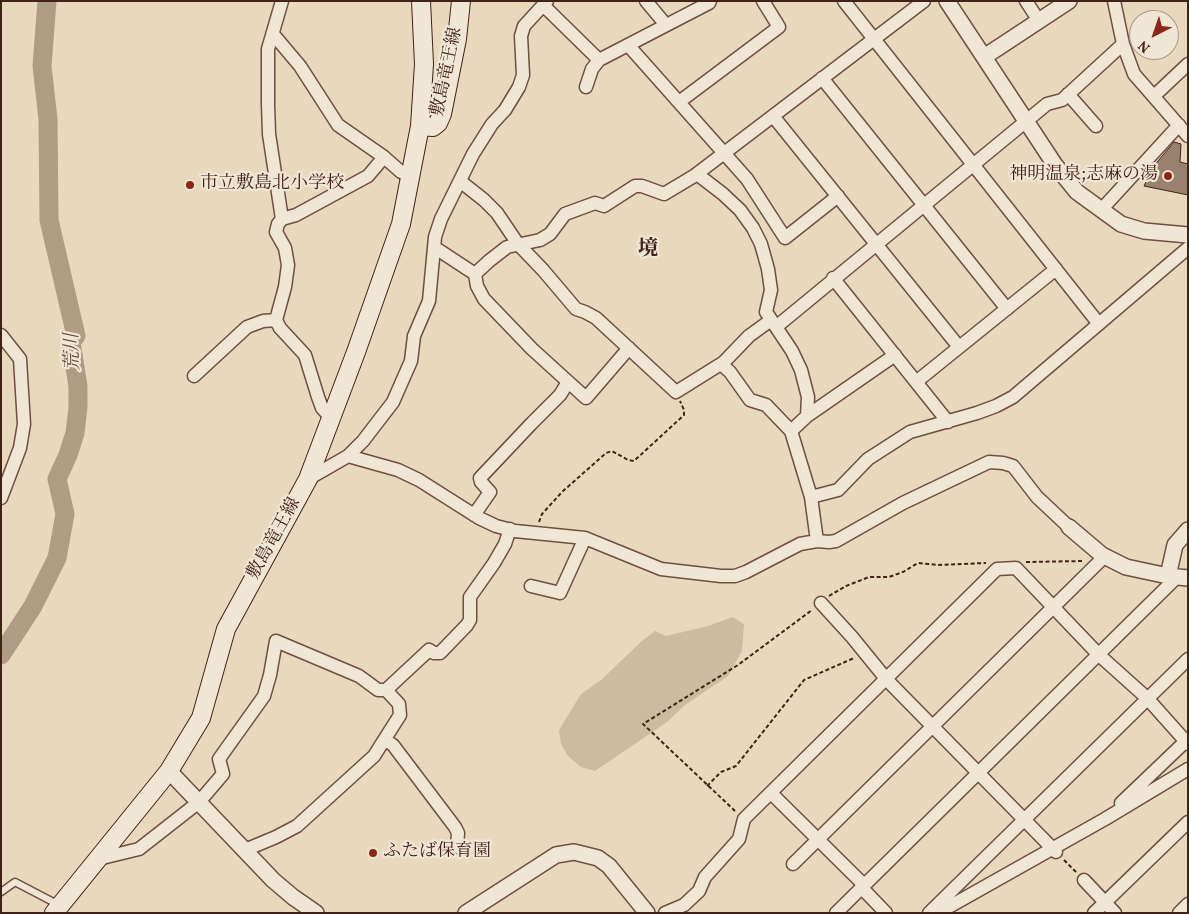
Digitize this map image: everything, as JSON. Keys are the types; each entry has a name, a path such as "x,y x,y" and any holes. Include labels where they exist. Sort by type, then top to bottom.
{"main road":[{"name":"敷島竜王線","path":"57,909 169,771 201,718 226,629 308,479 401,224 420,126 424,64 421,1"},
{"name":"敷島竜王線","path":"420,126 433,127 438,123 442,114 457,39 461,1"}],"street":[{"path":"282,1 268,49 269,134 282,219"},
{"path":"646,1 666,26"},
{"path":"586,87 592,69 599,60 710,1"},
{"path":"844,1 1099,324"},
{"path":"475,274 507,247 540,240 550,234 566,214 595,203 604,206 635,186 642,186 664,194 697,174 924,1"},
{"path":"947,1 1055,165 1077,192 1121,224 1144,231 1188,235"},
{"path":"1026,1 1039,21"},
{"path":"984,57 1069,1"},
{"path":"1114,1 1124,44 1134,74 1188,136"},
{"path":"308,479 348,456 363,442 393,402 405,377 411,361 414,336 429,301 434,246 441,219 473,154 519,87 523,75 521,36 524,26 545,4 599,60"},
{"path":"679,102 780,27 769,4"},
{"path":"273,34 300,66 338,125 384,157 401,172 411,176"},
{"path":"460,181 484,200 496,213 518,244 576,309 596,318 676,392 721,364 749,336 774,323 833,278 1047,104 1062,100 1124,44"},
{"path":"628,45 747,180 785,238 838,196"},
{"path":"1154,96 1188,64"},
{"path":"822,78 1007,309"},
{"path":"1068,94 1096,126"},
{"path":"773,116 959,347"},
{"path":"1101,210 1179,125"},
{"path":"331,418 322,408 306,355 280,328 276,320 286,288 288,265 284,248 276,232 278,224 282,219 296,215 368,176 384,157"},
{"path":"697,174 740,210 753,228 761,244 768,269 771,290 766,312 792,351 801,370 808,397 807,416"},
{"path":"434,246 475,274 477,286 484,299 532,349 586,398 629,348"},
{"path":"811,497 838,490 868,459 910,432 996,406 1013,397 1188,248"},
{"path":"916,382 1056,269"},
{"path":"833,278 948,422"},
{"path":"194,376 247,327 263,321 276,320"},
{"path":"1,335 20,359 24,424 20,448 1,498"},
{"path":"791,431 807,416 895,355"},
{"path":"721,364 730,372 750,400 766,405 791,431 811,497 817,541"},
{"path":"474,515 490,492 481,482 480,478 560,395 568,382"},
{"path":"348,456 398,470 419,480 474,515 496,526 585,538 660,569 720,576 735,576 746,572 800,544 817,541 836,541 903,503 990,462 1003,462 1012,466 1037,496 1103,559 1126,567 1178,577"},
{"path":"98,859 138,849 199,802 224,774 219,759 264,696 276,641 359,676 378,690 386,690 429,650 434,654 440,654 467,625 470,620 470,596 494,563 505,544 510,529"},
{"path":"1178,577 1175,545 1188,530"},
{"path":"531,586 560,593 585,538"},
{"path":"793,864 1103,559"},
{"path":"665,913 684,905 699,891 705,877 739,839 744,819 887,680 997,569 1016,568 1099,655 1147,698 1187,742 1105,819"},
{"path":"836,913 1178,577"},
{"path":"821,603 887,680 1054,850"},
{"path":"930,913 1188,659"},
{"path":"245,850 276,838 297,826 374,756 400,715 401,709 399,704 386,690"},
{"path":"385,740 392,746 455,827 458,833 457,847"},
{"path":"938,913 1054,850 1188,769"},
{"path":"169,771 293,898 316,913"},
{"path":"770,793 818,839 886,913"},
{"path":"1094,913 1188,822"},
{"path":"466,913 556,855 574,852 598,858 609,866 647,913"},
{"path":"1084,880 1115,913"},
{"path":"1179,913 1188,904"}],"lane":[{"path":"1,892 15,882 57,909"}],"path":[{"path":"533,532 542,514 562,492 606,453 612,451 628,460 634,461 684,415 684,410 676,392"},
{"path":"1022,562 1103,559"},
{"path":"744,819 643,724 738,665 827,598 846,586 869,577 889,577 903,572 918,563 938,565 994,563"},
{"path":"707,786 721,772 736,766 804,680 866,654"},
{"path":"1054,850 1084,880"}],"shaded area":[{"path":"733,617 744,624 742,651 728,676 685,705 667,722 595,771 581,767 568,756 561,744 559,730 581,694 601,680 643,640 655,631 666,636 708,626"}],"building":[{"name":"神明温泉;志麻の湯","path":"1174,142 1181,144 1180,162 1188,164 1188,195 1144,186 1153,167"}],"waterway":[{"name":"荒川","path":"1,655 33,606 57,558 65,514 57,479 75,433 78,407 78,386 71,342 76,336 49,220 48,119 42,66 47,1"}],"place":[{"name":"神明温泉;志麻の湯","path":"1168,176"},
{"name":"市立敷島北小学校","path":"190,185"},
{"name":"ふたば保育園","path":"373,853"}],"district":[{"name":"境","path":"648,250"}]}
